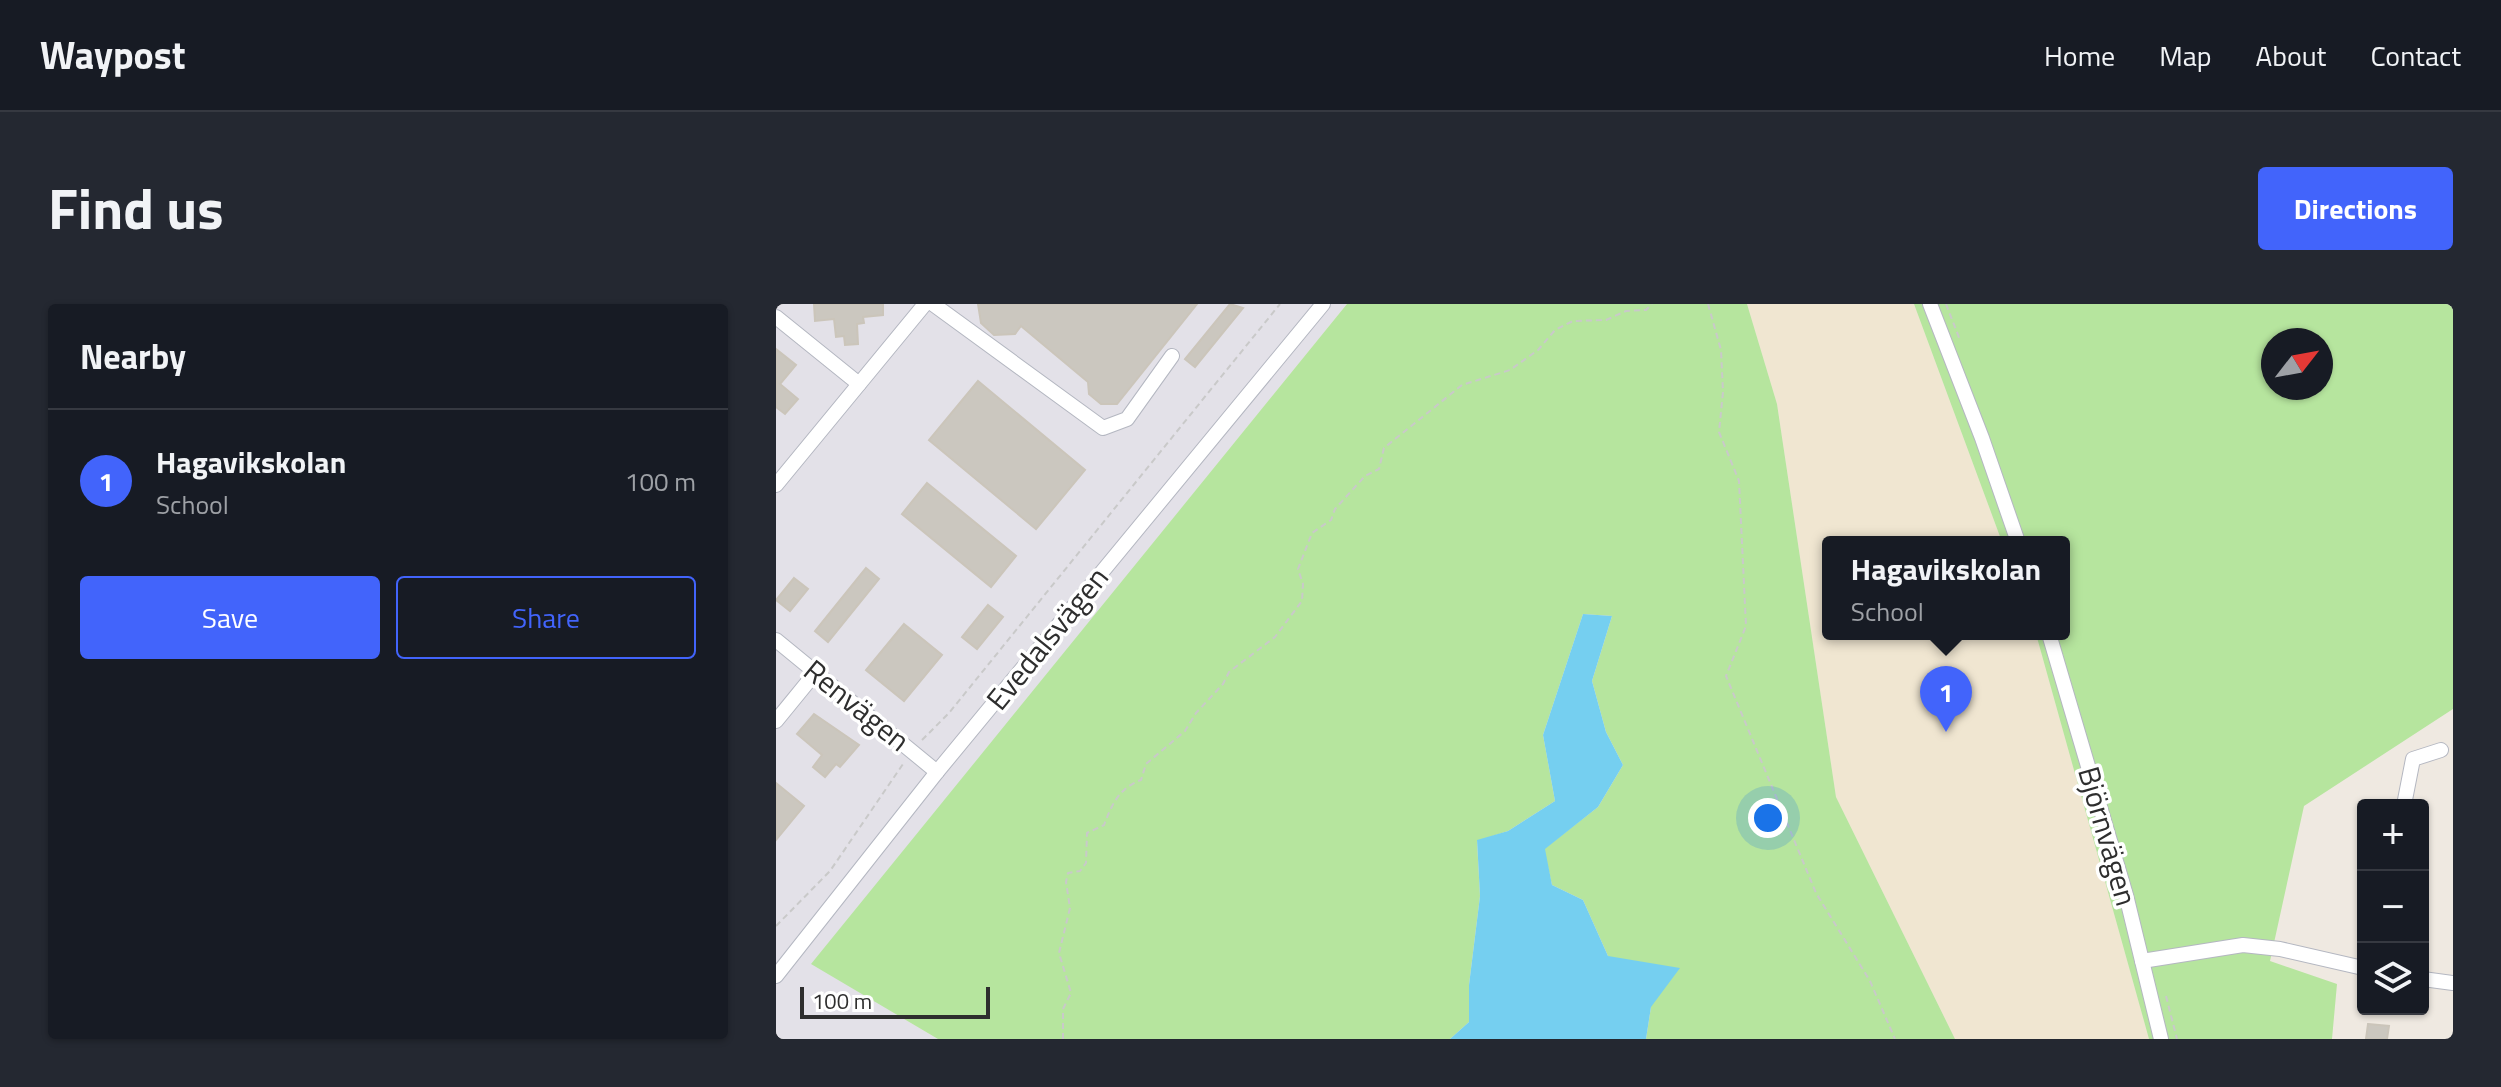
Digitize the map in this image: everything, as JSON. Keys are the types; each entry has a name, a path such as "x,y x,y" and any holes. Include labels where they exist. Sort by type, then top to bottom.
{"street":[{"path":"776,485 925,304"},
{"path":"933,304 1103,428 1127,419 1172,356"},
{"name":"Evedalsvägen","path":"776,976 937,772 1323,304"},
{"path":"1930,304 2016,536"},
{"path":"776,317 859,384"},
{"name":"Renvägen","path":"776,640 937,772"},
{"name":"Björnvägen","path":"2051,640 2126,895 2161,1039"},
{"path":"776,721 816,672"},
{"path":"2405,799 2413,759 2441,750"},
{"path":"2142,961 2243,945 2280,949 2357,967"},
{"path":"2429,980 2453,983"}],"path":[{"path":"776,926 830,871 875,801 913,751 949,713 1280,304"},
{"path":"1063,1039 1063,1009 1071,993 1059,953 1070,908 1066,882 1068,873 1080,871 1086,863 1087,833 1104,825 1113,801 1128,785 1141,780 1146,764 1185,731 1229,672 1275,637 1302,601 1303,584 1298,569 1312,533 1331,520 1335,509 1365,476 1379,469 1384,448 1462,385 1510,370 1538,350 1555,330 1573,321 1606,320 1626,311 1646,310 1652,304"},
{"path":"1708,304 1721,350 1723,392 1719,432 1739,481 1740,495 1746,626 1726,676 1816,893 1870,981 1895,1039"}],"shaded area":[{"path":"776,304 1347,304 812,964 938,1039 776,1039"},
{"path":"1747,304 1914,304 2000,536 1822,536 1822,640 2038,640 2149,1039 1955,1039 1836,797 1777,404"}],"green space":[{"path":"1347,304 1747,304 1777,404 1836,797 1955,1039 1646,1039 1651,1007 1608,956 1583,900 1552,885 1544,849 1598,807 1623,765 1606,732 1592,681 1612,616 1583,614 1543,735 1555,801 1508,831 1477,841 1480,896 1469,985 1469,1022 1450,1039 938,1039 811,964"},
{"path":"1914,304 2453,304 2453,709 2304,806 2270,961 2337,984 2332,1039 2149,1039 2038,640 2070,640 2070,536 2000,536"}],"water":[{"path":"1583,614 1612,616 1592,681 1606,732 1623,765 1598,807 1545,849 1552,885 1583,900 1608,956 1680,968 1651,1007 1646,1039 1450,1039 1469,1022 1469,985 1480,896 1477,840 1508,831 1555,801 1543,735"}],"building":[{"path":"814,304 883,304 883,315 863,317 864,323 857,324 858,344 845,345 844,336 836,337 834,319 815,321"},
{"path":"978,304 1197,304 1117,404 1101,404 1089,394 1088,382 1021,326 1015,334 994,335 981,323"},
{"path":"1230,304 1243,308 1195,367 1185,359"},
{"path":"776,349 796,365 780,384 798,399 785,414 776,407"},
{"path":"978,381 1085,470 1036,529 929,440"},
{"path":"927,483 1016,556 991,587 902,514"},
{"path":"866,568 879,579 828,642 815,631"},
{"path":"794,578 808,589 790,611 776,600"},
{"path":"988,605 1003,617 977,649 962,637"},
{"path":"904,624 942,655 904,701 866,670"},
{"path":"814,714 859,745 840,767 836,764 825,777 813,767 822,755 797,734"},
{"path":"776,783 804,806 776,840"},
{"path":"2368,1024 2389,1026 2387,1039 2366,1039"}],"place":[{"name":"Hagavikskolan","path":"1946,732"}]}
